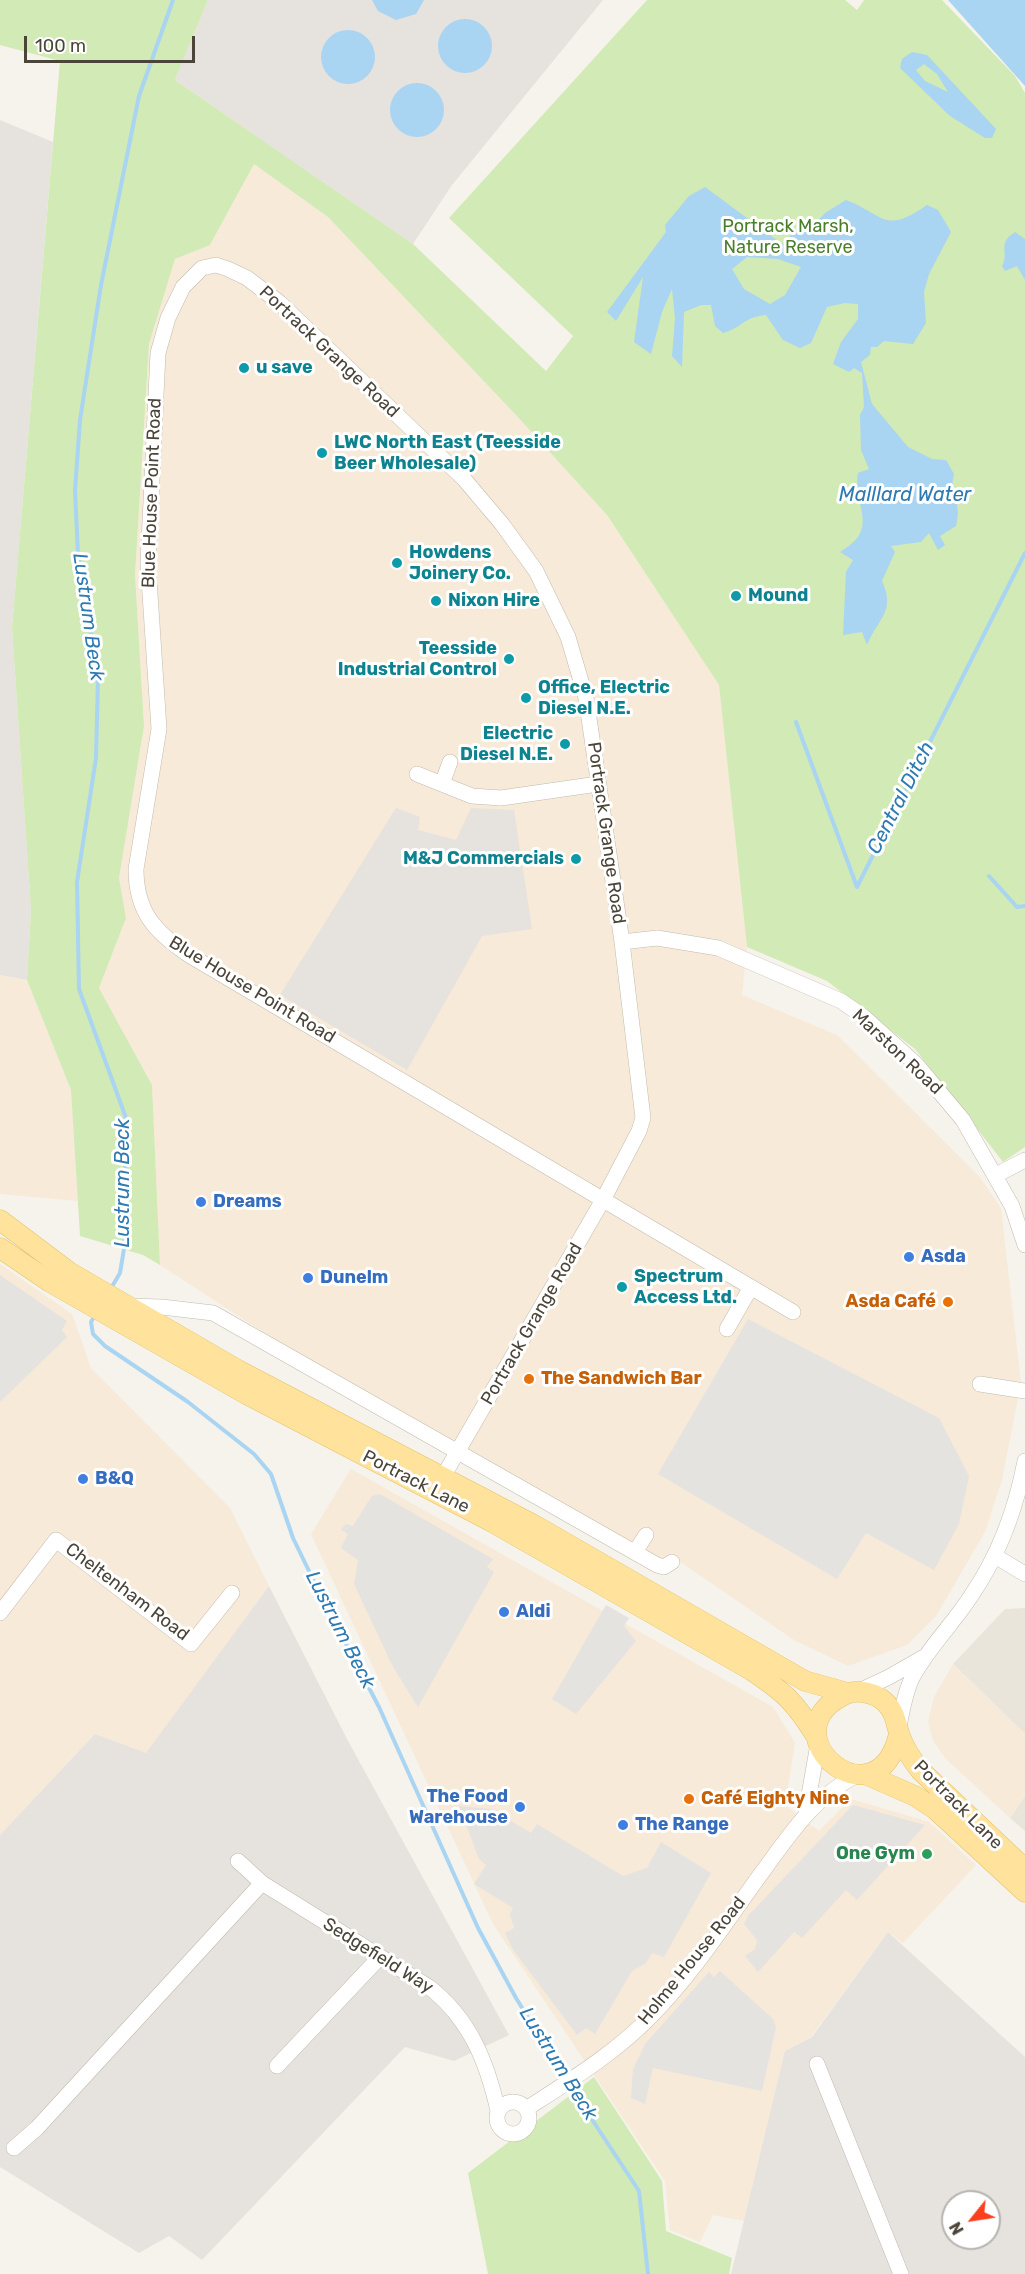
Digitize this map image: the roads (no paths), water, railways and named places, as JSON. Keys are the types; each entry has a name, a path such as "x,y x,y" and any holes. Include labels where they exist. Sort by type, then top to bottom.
{"main road":[{"name":"Portrack Lane","path":"0,1220 84,1291"},
{"name":"Portrack Lane","path":"0,1248 23,1265 119,1308 444,1475 805,1681 872,1694 886,1703 908,1755 927,1778 1025,1869"},
{"name":"Portrack Lane","path":"119,1308 255,1400 492,1522 751,1670 785,1692 799,1707 828,1762 840,1770 861,1774 915,1796 935,1809 1025,1892"},
{"path":"817,1740 820,1716 831,1701 853,1692"},
{"name":"Portrack Lane","path":"861,1774 885,1764 895,1751 899,1730"}],"street":[{"name":"Portrack Grange Road","path":"202,268 216,265 247,278 280,303 464,479 502,524 536,571 568,637 586,698 622,942 643,1118 639,1131 604,1198 444,1475"},
{"name":"Blue House Point Road","path":"202,268 183,287 168,318 158,353 148,564 159,729 136,869 136,890 144,910 158,932 189,955 604,1198 793,1312"},
{"path":"442,784 450,762"},
{"path":"417,774 472,796 501,798 598,784"},
{"name":"Marston Road","path":"622,942 657,938 718,948 841,1001 881,1033 941,1091 963,1120 1012,1206 1025,1245"},
{"path":"996,1175 1025,1160"},
{"path":"727,1329 751,1287"},
{"name":"Portrack Lane","path":"119,1308 205,1311 221,1317 635,1552 664,1567 672,1562"},
{"path":"980,1384 1025,1391"},
{"path":"899,1730 912,1679 926,1655 971,1597 995,1556 1019,1494 1025,1461"},
{"path":"635,1552 646,1535"},
{"name":"Cheltenham Road","path":"0,1613 56,1539 191,1644 232,1593"},
{"path":"995,1556 1025,1574"},
{"path":"853,1692 889,1677 926,1655"},
{"name":"Holme House Road","path":"806,1812 817,1740"},
{"name":"Holme House Road","path":"523,2106 551,2093 579,2075 615,2049 655,2013 715,1937 806,1812 830,1790 861,1774"},
{"name":"Sedgefield Way","path":"238,1861 262,1883 444,1999 460,2018 489,2071 498,2111"},
{"path":"14,2148 37,2127 262,1883"},
{"path":"277,2066 380,1957"},
{"path":"817,2064 901,2274"},
{"path":"489,2071 523,2106 529,2117 526,2127 512,2134 499,2127 498,2111 505,2104 523,2106"}],"water":[{"path":"372,0 424,0 416,14 396,20 378,11"},
{"path":"948,0 1025,0 1025,86"},
{"path":"460,19 470,19 480,23 488,31 492,46 488,61 480,69 470,73 460,73 450,69 442,61 438,51 438,41 442,31 450,23"},
{"path":"343,30 353,30 363,34 371,42 375,57 371,72 363,80 353,84 343,84 333,80 325,72 321,62 321,52 325,42 333,34"},
{"path":"912,52 927,55 996,129 992,138 985,138 950,116 900,68 902,59","holes":["924,64 937,74 948,92 925,81 916,70"]},
{"path":"412,83 422,83 432,87 440,95 444,110 440,125 432,133 422,137 412,137 402,133 394,125 390,115 390,105 394,95 402,87"},
{"name":"Malllard Water","path":"705,187 782,244 795,231 812,227 825,213 846,200 877,216 893,221 913,214 927,205 938,210 951,232 929,274 924,292 926,323 913,344 884,341 877,347 871,347 870,355 861,362 872,404 908,447 932,459 946,460 954,474 953,489 958,517 956,526 940,536 945,545 938,550 929,533 921,542 891,546 895,552 882,581 886,592 886,608 867,645 862,632 843,635 846,572 853,560 840,552 853,543 863,525 857,485 858,473 869,469 861,450 860,415 864,407 862,373 854,368 849,372 833,364 841,342 858,319 858,304 845,303 827,307 811,343 800,348 783,340 766,315 747,320 723,333 715,326 711,305 701,305 684,312 682,367 672,356 675,318 672,289 662,312 651,354 634,342 643,277 616,321 607,312 666,232 665,225 689,196","holes":["747,257 778,259 801,267 785,295 770,304 744,289 732,269"]},
{"path":"1015,232 1025,239 1025,280 1017,266 1005,271 1002,266 1006,240"}],"waterway":[{"name":"Lustrum Beck","path":"110,1290 120,1273 124,1249 126,1118 79,989 77,882 96,758 98,678 78,555 75,490 80,420 101,285 139,96 173,0"},
{"name":"Central Ditch","path":"796,722 857,887 1025,553"},
{"path":"989,876 1017,907 1025,906"},
{"name":"Lustrum Beck","path":"95,1315 91,1322 93,1334 105,1346 188,1402 254,1454 271,1474 293,1538 379,1707 478,1928 516,1998 566,2079"},
{"name":"Lustrum Beck","path":"570,2086 639,2191 648,2274"}],"place":[{"name":"u save","path":"244,368"},
{"name":"LWC North East (Teesside Beer Wholesale)","path":"322,453"},
{"name":"Howdens Joinery Co.","path":"397,563"},
{"name":"Mound","path":"736,596"},
{"name":"Nixon Hire","path":"436,601"},
{"name":"Teesside Industrial Control","path":"509,659"},
{"name":"Office, Electric Diesel N.E.","path":"526,698"},
{"name":"Electric Diesel N.E.","path":"565,744"},
{"name":"M&J Commercials","path":"576,859"},
{"name":"Dreams","path":"201,1202"},
{"name":"Asda","path":"909,1257"},
{"name":"Dunelm","path":"308,1278"},
{"name":"Spectrum Access Ltd.","path":"622,1287"},
{"name":"Asda Café","path":"948,1302"},
{"name":"The Sandwich Bar","path":"529,1379"},
{"name":"B&Q","path":"83,1479"},
{"name":"Aldi","path":"504,1612"},
{"name":"Café Eighty Nine","path":"689,1799"},
{"name":"The Food Warehouse","path":"520,1807"},
{"name":"The Range","path":"623,1825"},
{"name":"One Gym","path":"927,1854"}],"park label":[{"name":"Portrack Marsh, Nature Reserve","path":"788,237"}]}
